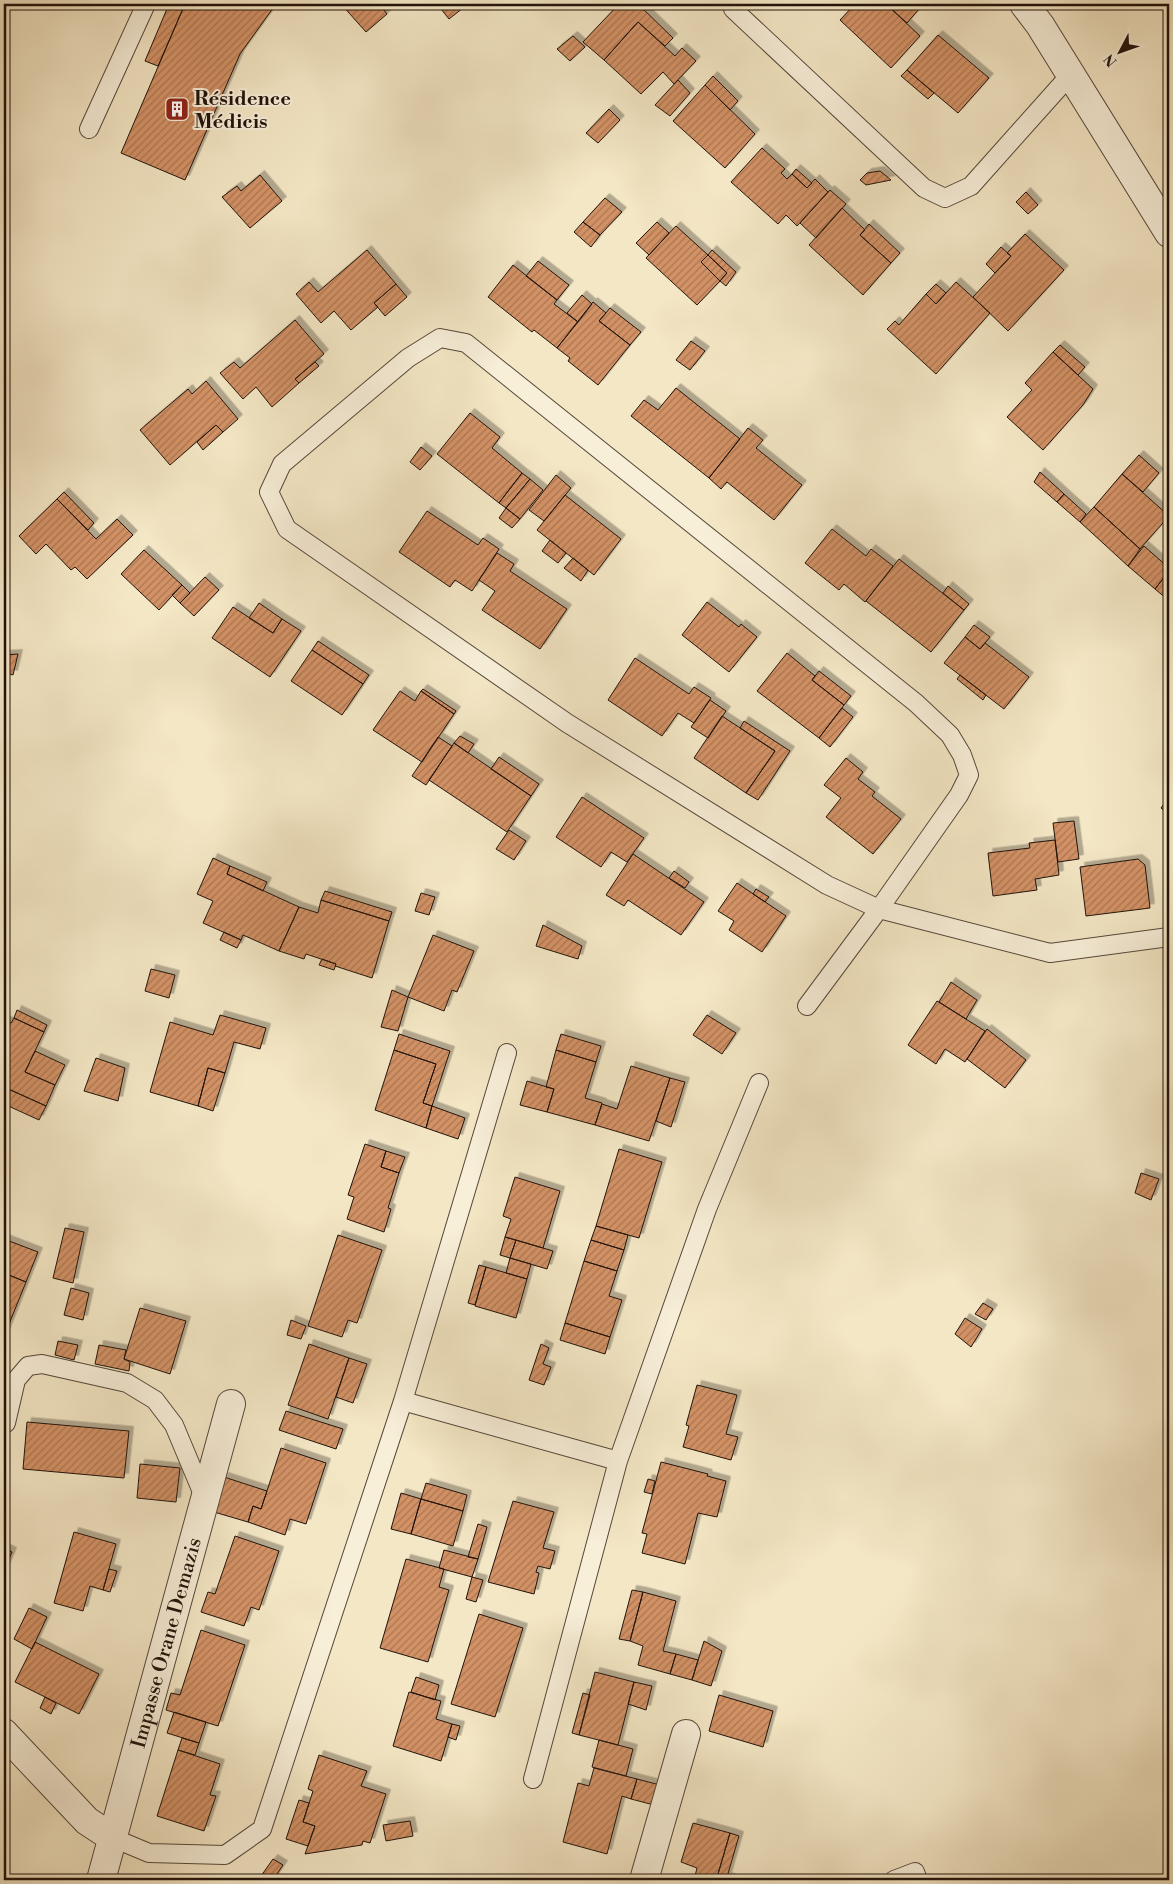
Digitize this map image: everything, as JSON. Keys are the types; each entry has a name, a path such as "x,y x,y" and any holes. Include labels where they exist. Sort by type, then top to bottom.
{"street":[{"path":"1024,4 1036,14 1169,233"},
{"name":"Impasse Orane Demazis","path":"101,1880 231,1404"},
{"path":"4,1733 87,1821 113,1838"},
{"path":"644,1880 686,1734"}],"lane":[{"path":"89,129 146,4"},
{"path":"733,9 924,188 945,198 970,186 1071,74"},
{"path":"806,1006 879,909 959,795 970,775 962,755 950,736 916,703 466,343 440,338 408,358 282,464 269,492 288,529 567,723 826,885 879,909 1050,953 1169,937"},
{"path":"113,1838 149,1852 225,1855 262,1829 403,1401 507,1053"},
{"path":"533,1779 618,1461 707,1209 759,1083"},
{"path":"6,1423 16,1380 28,1366 42,1364 127,1383 155,1400 174,1425 205,1500"},
{"path":"403,1401 618,1461"},
{"path":"894,1880 915,1872 918,1880"}],"building":[{"path":"169,4 185,4 158,66 145,61"},
{"name":"Résidence Médicis","path":"185,4 276,4 240,54 185,180 121,153"},
{"path":"341,4 381,4 387,14 366,32"},
{"path":"437,4 468,4 449,19"},
{"path":"619,4 638,4 673,38 665,46 638,22 604,60 583,42"},
{"path":"855,4 886,4 920,36 891,68 840,20"},
{"path":"886,4 913,4 919,9 907,23"},
{"path":"638,22 675,56 682,48 696,61 674,84 663,72 641,94 604,60"},
{"path":"938,35 989,78 958,113 907,70"},
{"path":"573,36 585,47 570,61 557,49"},
{"path":"907,70 934,93 928,99 901,76"},
{"path":"713,76 738,101 730,110 705,85"},
{"path":"678,80 690,93 670,116 655,105"},
{"path":"705,85 755,134 725,168 673,121"},
{"path":"609,109 620,120 598,143 586,133"},
{"path":"762,148 785,169 781,173 787,179 792,174 807,188 815,179 828,192 797,226 786,215 778,224 731,182"},
{"path":"796,169 812,183 807,188 792,174"},
{"path":"880,171 891,180 866,185 860,180 867,173"},
{"path":"260,175 282,201 250,228 222,197 237,186 241,191"},
{"path":"830,190 846,204 816,238 800,223"},
{"path":"1026,192 1038,205 1028,214 1016,202"},
{"path":"605,198 622,212 600,235 583,222"},
{"path":"842,208 865,230 860,235 891,263 863,295 809,245"},
{"path":"583,222 600,235 591,247 574,232"},
{"path":"657,222 669,233 649,255 636,243"},
{"path":"869,224 900,253 891,263 860,235"},
{"path":"676,226 708,255 701,262 720,281 697,305 646,258"},
{"path":"1025,234 1064,270 1008,331 973,297 1011,256 1007,253"},
{"path":"1001,247 1011,256 995,273 986,264"},
{"path":"367,250 396,284 374,303 378,307 351,330 334,311 321,323 296,294 309,282 318,292"},
{"path":"712,250 736,272 726,286 720,281 727,273 708,255"},
{"path":"708,255 727,273 720,281 701,262"},
{"path":"538,261 569,285 557,300 526,276"},
{"path":"513,265 557,300 554,304 578,322 557,348 534,330 532,332 488,297"},
{"path":"956,282 990,313 936,374 887,329 895,321 899,325 926,294 936,304"},
{"path":"396,284 407,297 385,316 374,303"},
{"path":"936,284 946,293 936,304 926,294"},
{"path":"582,295 592,304 578,322 567,313"},
{"path":"593,302 606,313 599,321 630,345 598,385 568,361 570,358 557,348"},
{"path":"610,308 641,332 630,345 599,321"},
{"path":"295,320 324,354 295,379 299,383 272,407 256,387 243,399 220,373 234,362 240,368"},
{"path":"691,341 705,351 690,370 676,360"},
{"path":"1060,345 1085,367 1078,375 1053,352"},
{"path":"1053,352 1093,389 1083,405 1043,450 1007,417 1032,390 1025,383"},
{"path":"315,362 319,366 299,383 295,379"},
{"path":"206,381 238,419 223,432 216,425 170,465 140,430 188,389 192,394"},
{"path":"676,388 740,439 709,478 631,416 644,400 658,410"},
{"path":"470,413 500,437 492,448 522,473 499,503 437,454"},
{"path":"216,425 223,432 203,450 197,442"},
{"path":"748,428 763,440 756,448 802,485 774,520 727,482 721,489 709,478"},
{"path":"421,447 432,456 420,470 410,462"},
{"path":"1139,455 1159,473 1143,492 1122,474"},
{"path":"1040,472 1064,494 1057,502 1034,482"},
{"path":"522,473 530,479 506,508 499,503"},
{"path":"1122,474 1169,516 1140,549 1094,507"},
{"path":"556,475 571,488 544,521 529,510"},
{"path":"530,479 543,490 520,519 506,508"},
{"path":"64,492 94,523 88,530 57,499"},
{"path":"1064,494 1086,514 1080,522 1057,502"},
{"path":"565,495 621,539 594,575 537,530"},
{"path":"57,499 96,539 117,519 133,535 87,579 75,567 71,570 46,544 36,554 19,536"},
{"path":"1094,507 1140,549 1128,566 1080,522"},
{"path":"506,508 520,519 512,528 499,518"},
{"path":"427,511 478,545 483,538 499,549 472,591 455,580 450,587 399,552"},
{"path":"832,529 866,556 871,549 893,566 865,602 844,584 839,590 805,563"},
{"path":"550,540 566,553 558,563 542,551"},
{"path":"1144,546 1169,568 1169,571 1155,589 1128,566"},
{"path":"144,550 182,585 159,610 121,574"},
{"path":"497,553 514,564 510,571 567,609 540,649 482,610 495,591 479,580"},
{"path":"573,558 588,570 581,581 564,568"},
{"path":"899,559 964,610 931,652 866,601"},
{"path":"1169,571 1169,597 1167,599 1155,589"},
{"path":"205,577 219,590 194,616 180,603"},
{"path":"182,585 190,593 180,603 172,595"},
{"path":"948,586 969,604 964,610 943,593"},
{"path":"707,602 739,627 741,624 757,637 729,672 682,635"},
{"path":"259,603 282,619 273,633 249,618"},
{"path":"233,607 273,633 282,619 301,631 270,677 212,638"},
{"path":"974,625 990,637 980,649 965,637"},
{"path":"965,637 980,649 985,643 1029,677 1004,709 944,663"},
{"path":"318,641 369,675 363,684 312,650"},
{"path":"312,650 363,684 342,715 291,681"},
{"path":"787,653 815,676 812,680 844,705 819,738 757,691"},
{"path":"18,654 13,675 4,672 4,655"},
{"path":"635,658 689,694 694,687 711,698 694,723 678,713 662,736 608,700"},
{"path":"819,671 851,696 844,705 812,680"},
{"path":"960,675 986,695 983,700 957,679"},
{"path":"423,689 456,711 454,714 421,691"},
{"path":"400,691 415,701 421,691 454,714 422,762 373,730"},
{"path":"710,700 726,711 708,738 691,727"},
{"path":"842,708 853,717 830,747 819,738"},
{"path":"722,716 775,751 746,793 694,758"},
{"path":"744,721 790,751 758,800 746,793 775,751 740,728"},
{"path":"460,736 474,744 468,753 454,743"},
{"path":"438,737 452,746 426,785 412,776"},
{"path":"454,743 531,796 507,832 429,780"},
{"path":"499,757 539,784 531,796 491,769"},
{"path":"846,758 863,772 858,779 875,792 872,796 901,819 873,854 826,817 841,798 824,785"},
{"path":"582,797 644,838 627,862 611,852 601,867 556,837"},
{"path":"1169,797 1169,814 1161,808"},
{"path":"1074,821 1079,859 1058,862 1053,823"},
{"path":"509,830 526,841 514,860 496,849"},
{"path":"1055,840 1059,875 1035,879 1037,890 993,896 988,853 1030,848 1029,843"},
{"path":"633,854 704,902 681,935 628,900 624,906 606,895"},
{"path":"213,858 230,866 227,874 299,907 279,951 243,935 241,940 203,923 213,901 197,894"},
{"path":"1138,859 1145,865 1150,908 1086,916 1080,867"},
{"path":"230,866 267,882 263,891 227,874"},
{"path":"674,871 689,882 685,888 669,878"},
{"path":"737,883 786,916 762,952 729,930 734,921 718,911"},
{"path":"756,889 769,897 765,902 753,894"},
{"path":"325,891 392,912 389,921 321,900"},
{"path":"421,893 435,897 429,915 415,911"},
{"path":"321,900 389,921 372,978 306,954 304,959 279,951 299,907 318,913"},
{"path":"543,925 582,946 578,959 536,946"},
{"path":"224,932 241,940 237,948 220,940"},
{"path":"433,935 474,951 457,992 452,990 444,1011 408,997"},
{"path":"322,959 336,964 334,970 319,965"},
{"path":"151,969 175,975 169,998 145,991"},
{"path":"951,982 977,1000 966,1019 939,1002"},
{"path":"392,990 408,997 398,1031 381,1027"},
{"path":"937,1001 985,1031 965,1062 945,1049 936,1064 908,1045"},
{"path":"17,1010 47,1025 44,1032 14,1018"},
{"path":"220,1015 266,1028 260,1049 234,1042 225,1073 208,1068 198,1106 150,1092 170,1022 213,1035"},
{"path":"707,1015 736,1033 722,1054 693,1035"},
{"path":"14,1018 44,1032 25,1072 55,1085 46,1106 4,1087 4,1079 10,1065 4,1062 4,1020 11,1023"},
{"path":"987,1029 1026,1060 1005,1088 967,1059"},
{"path":"399,1034 450,1051 432,1106 423,1103 436,1064 394,1050"},
{"path":"561,1034 601,1046 596,1062 556,1050"},
{"path":"394,1050 436,1064 423,1103 432,1106 426,1128 375,1110"},
{"path":"556,1050 596,1062 585,1098 602,1103 595,1125 547,1112 554,1089 546,1087"},
{"path":"35,1051 65,1065 55,1085 25,1072"},
{"path":"96,1058 125,1068 118,1101 84,1091"},
{"path":"631,1066 670,1078 649,1141 595,1125 602,1104 617,1109"},
{"path":"208,1068 225,1073 213,1111 198,1106"},
{"path":"670,1078 685,1082 671,1127 656,1121"},
{"path":"527,1081 554,1089 547,1112 520,1105"},
{"path":"4,1087 46,1106 39,1120 4,1104"},
{"path":"432,1106 465,1118 458,1139 426,1128"},
{"path":"365,1144 386,1151 381,1167 399,1173 388,1208 391,1209 384,1232 347,1219 354,1197 348,1195"},
{"path":"619,1149 662,1162 639,1238 596,1226"},
{"path":"386,1151 405,1157 399,1173 381,1167"},
{"path":"1141,1173 1159,1179 1151,1200 1135,1193"},
{"path":"515,1177 560,1191 543,1248 505,1237 511,1219 503,1216"},
{"path":"596,1226 628,1235 624,1250 591,1240"},
{"path":"65,1228 84,1232 73,1283 53,1278"},
{"path":"338,1235 382,1250 357,1323 348,1320 342,1337 308,1326"},
{"path":"505,1237 516,1240 510,1258 500,1255"},
{"path":"4,1239 38,1252 26,1282 4,1273"},
{"path":"516,1240 553,1251 547,1269 510,1258"},
{"path":"591,1240 624,1250 617,1271 584,1261"},
{"path":"510,1258 531,1264 527,1279 506,1273"},
{"path":"584,1261 617,1271 609,1296 622,1300 610,1337 565,1323"},
{"path":"479,1265 486,1267 475,1305 468,1303"},
{"path":"486,1267 527,1279 516,1318 475,1306"},
{"path":"4,1273 26,1282 5,1334 4,1334"},
{"path":"71,1288 89,1293 83,1320 64,1315"},
{"path":"983,1303 993,1309 986,1320 975,1314"},
{"path":"140,1308 186,1321 170,1374 124,1359"},
{"path":"965,1318 982,1329 971,1347 955,1334"},
{"path":"291,1320 306,1326 301,1339 287,1335"},
{"path":"565,1323 610,1337 605,1354 560,1340"},
{"path":"58,1341 78,1345 74,1360 55,1355"},
{"path":"309,1344 349,1358 328,1419 288,1405"},
{"path":"541,1344 549,1348 543,1364 551,1367 544,1385 529,1380"},
{"path":"99,1345 126,1350 124,1359 130,1362 129,1371 95,1364"},
{"path":"349,1358 367,1364 353,1403 336,1397"},
{"path":"697,1385 737,1395 726,1434 738,1437 731,1460 683,1447 689,1426 686,1425"},
{"path":"286,1411 343,1429 336,1449 279,1430"},
{"path":"27,1422 129,1431 124,1478 23,1469"},
{"path":"281,1448 326,1463 306,1524 290,1519 285,1535 248,1522 253,1506 261,1509"},
{"path":"661,1462 708,1474 707,1476 726,1481 717,1517 698,1513 685,1564 642,1553 647,1534 642,1533"},
{"path":"140,1464 180,1468 176,1502 137,1498"},
{"path":"224,1477 267,1491 261,1509 253,1506 248,1522 214,1512"},
{"path":"648,1479 655,1481 652,1494 644,1492"},
{"path":"426,1483 467,1495 463,1511 421,1499"},
{"path":"401,1493 421,1499 411,1534 391,1529"},
{"path":"421,1499 463,1511 453,1546 411,1534"},
{"path":"513,1501 554,1512 543,1548 555,1551 550,1569 538,1566 536,1572 539,1573 534,1594 488,1582"},
{"path":"478,1524 487,1527 478,1559 468,1557"},
{"path":"74,1532 116,1544 103,1590 90,1586 83,1611 54,1603"},
{"path":"235,1536 279,1551 259,1610 251,1607 244,1626 201,1612 208,1592 215,1594"},
{"path":"4,1548 12,1552 4,1571"},
{"path":"444,1550 478,1559 472,1577 439,1568"},
{"path":"406,1559 444,1569 439,1587 449,1590 428,1662 380,1648"},
{"path":"109,1569 117,1571 110,1592 103,1590"},
{"path":"472,1577 483,1580 476,1602 466,1599"},
{"path":"632,1590 643,1592 630,1641 619,1639"},
{"path":"643,1592 676,1601 663,1651 676,1654 670,1674 638,1665 643,1646 630,1641"},
{"path":"29,1608 47,1617 32,1649 14,1639"},
{"path":"479,1614 523,1628 495,1717 451,1704"},
{"path":"201,1630 245,1645 218,1726 166,1710 171,1693 180,1695"},
{"path":"704,1641 722,1651 711,1686 692,1680"},
{"path":"35,1642 99,1674 79,1714 15,1682"},
{"path":"676,1654 698,1660 692,1680 670,1674"},
{"path":"595,1672 634,1682 618,1745 579,1735"},
{"path":"416,1677 439,1685 435,1700 411,1692"},
{"path":"634,1682 652,1686 646,1710 628,1704"},
{"path":"409,1692 441,1701 436,1719 452,1724 441,1761 393,1746"},
{"path":"583,1693 590,1695 579,1735 572,1733"},
{"path":"719,1695 773,1711 763,1747 709,1731"},
{"path":"45,1697 56,1703 51,1714 40,1708"},
{"path":"174,1712 206,1722 199,1743 167,1733"},
{"path":"452,1724 460,1726 456,1740 448,1737"},
{"path":"182,1738 199,1743 195,1755 178,1750"},
{"path":"599,1740 633,1749 626,1776 592,1767"},
{"path":"178,1750 220,1764 210,1795 216,1796 204,1831 157,1816"},
{"path":"319,1755 367,1771 361,1786 386,1794 370,1843 363,1841 362,1845 305,1854 315,1826 303,1822 313,1791 308,1789"},
{"path":"594,1768 637,1779 631,1799 622,1796 607,1854 563,1842 578,1783 589,1786"},
{"path":"637,1779 660,1785 654,1805 631,1799"},
{"path":"299,1800 309,1803 303,1822 315,1826 308,1846 286,1839"},
{"path":"410,1821 413,1836 386,1841 383,1825"},
{"path":"693,1823 730,1833 718,1874 735,1880 694,1880 697,1868 681,1862"},
{"path":"730,1833 739,1836 727,1877 718,1874"},
{"path":"273,1859 283,1865 273,1880 268,1880 261,1876"}],"place":[{"name":"Résidence Médicis","path":"177,109"}]}
